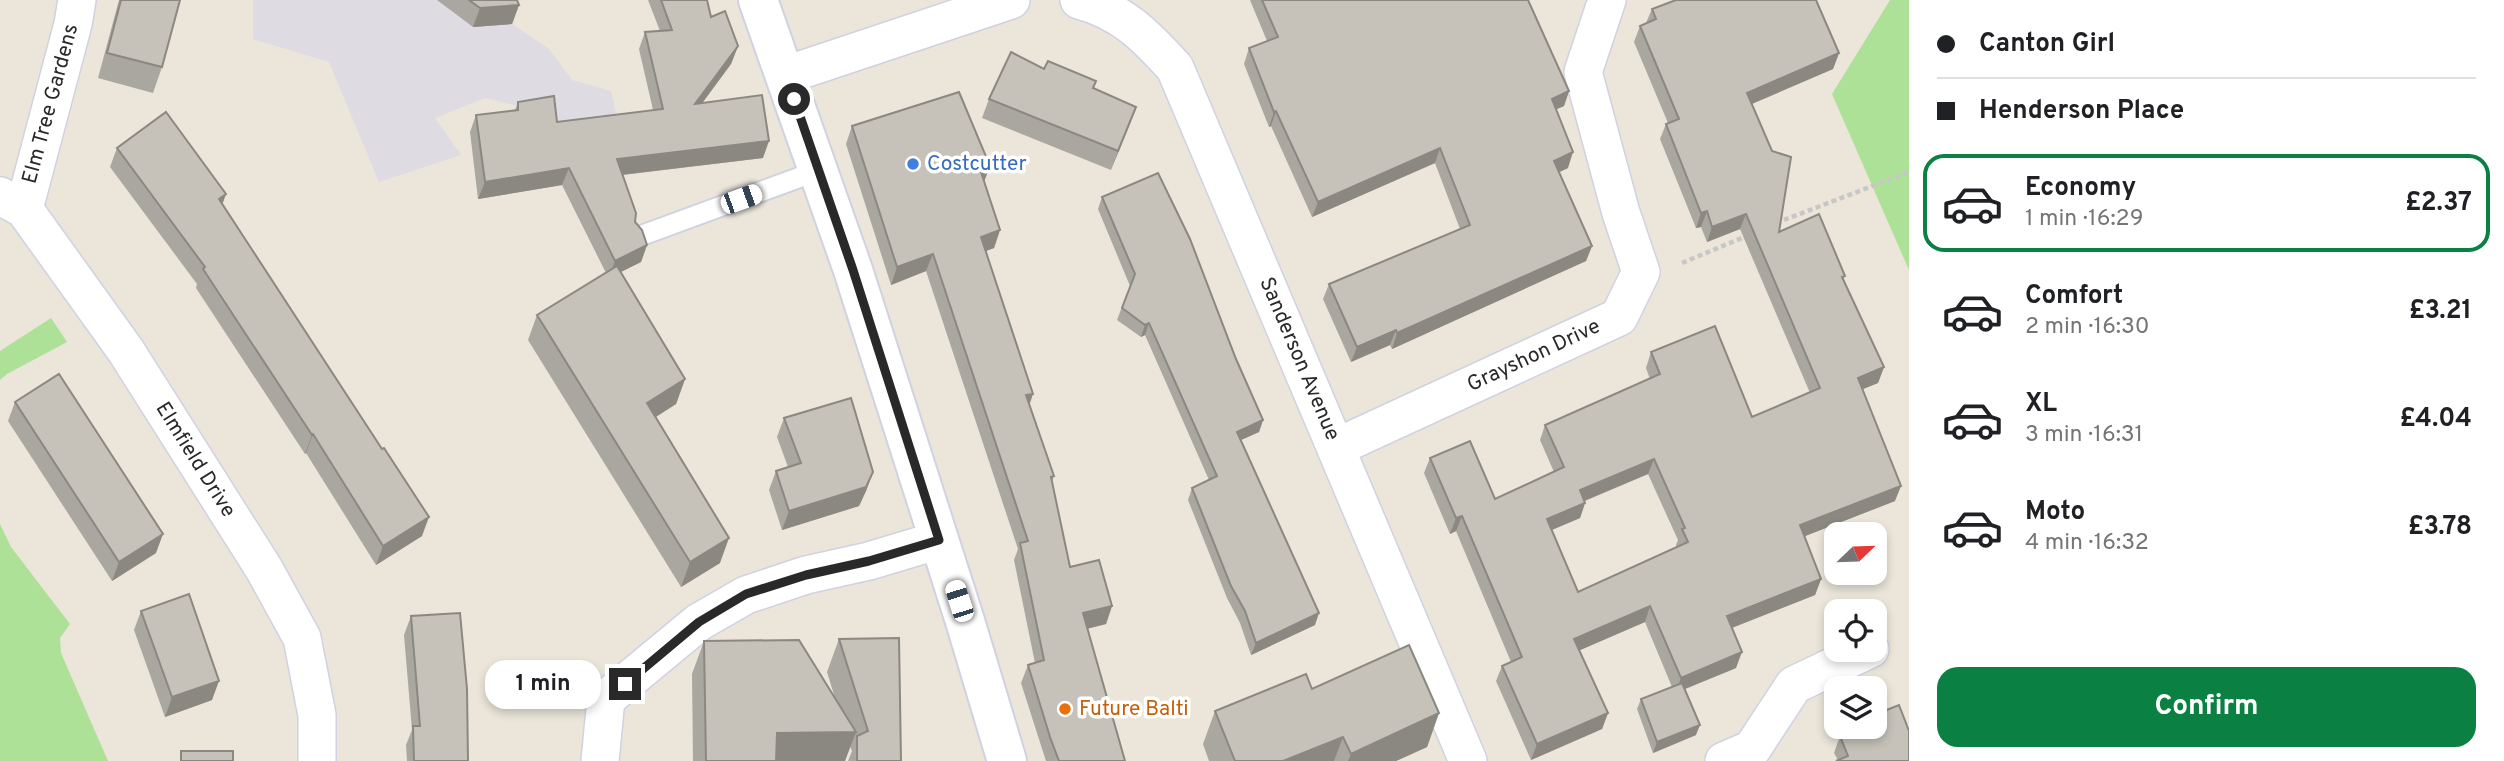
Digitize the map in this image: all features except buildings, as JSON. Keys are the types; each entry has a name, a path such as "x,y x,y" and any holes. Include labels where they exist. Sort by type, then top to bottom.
{"main road":[{"path":"758,0 853,270 1007,761"}],"street":[{"name":"Elm Tree Gardens","path":"12,203 74,24 77,0"},
{"path":"786,75 1011,0"},
{"name":"Sanderson Avenue","path":"1079,0 1146,15 1175,68 1468,761"},
{"path":"1607,0 1583,72 1621,213 1641,272"},
{"name":"Elmfield Drive","path":"12,203 126,351 264,569 302,638 317,715 317,761"},
{"name":"Grayshon Drive","path":"1337,447 1619,317 1641,272"},
{"path":"600,761 606,699 699,622 746,594 806,575 869,561 939,540"},
{"path":"1724,761 1752,749 1794,685 1842,662"}],"lane":[{"path":"640,236 817,171"}],"path":[{"path":"1768,227 1909,172"},
{"path":"1641,272 1679,264 1755,232"}],"shaded area":[{"path":"253,0 504,0 512,24 549,49 572,80 611,91 620,130 551,139 548,113 485,98 435,118 461,155 379,182 329,62 253,39"}],"green space":[{"path":"1890,0 1909,0 1909,270 1832,94"},
{"path":"51,318 67,342 0,380 0,351"},
{"path":"0,524 11,547 70,624 60,638 61,653 108,761 0,761"}],"place":[{"name":"Costcutter","path":"913,164"},
{"name":"Future Balti","path":"1065,709"}],"route":[{"path":"625,684 699,622 746,594 806,575 869,561 939,540 853,270 794,99"}]}
